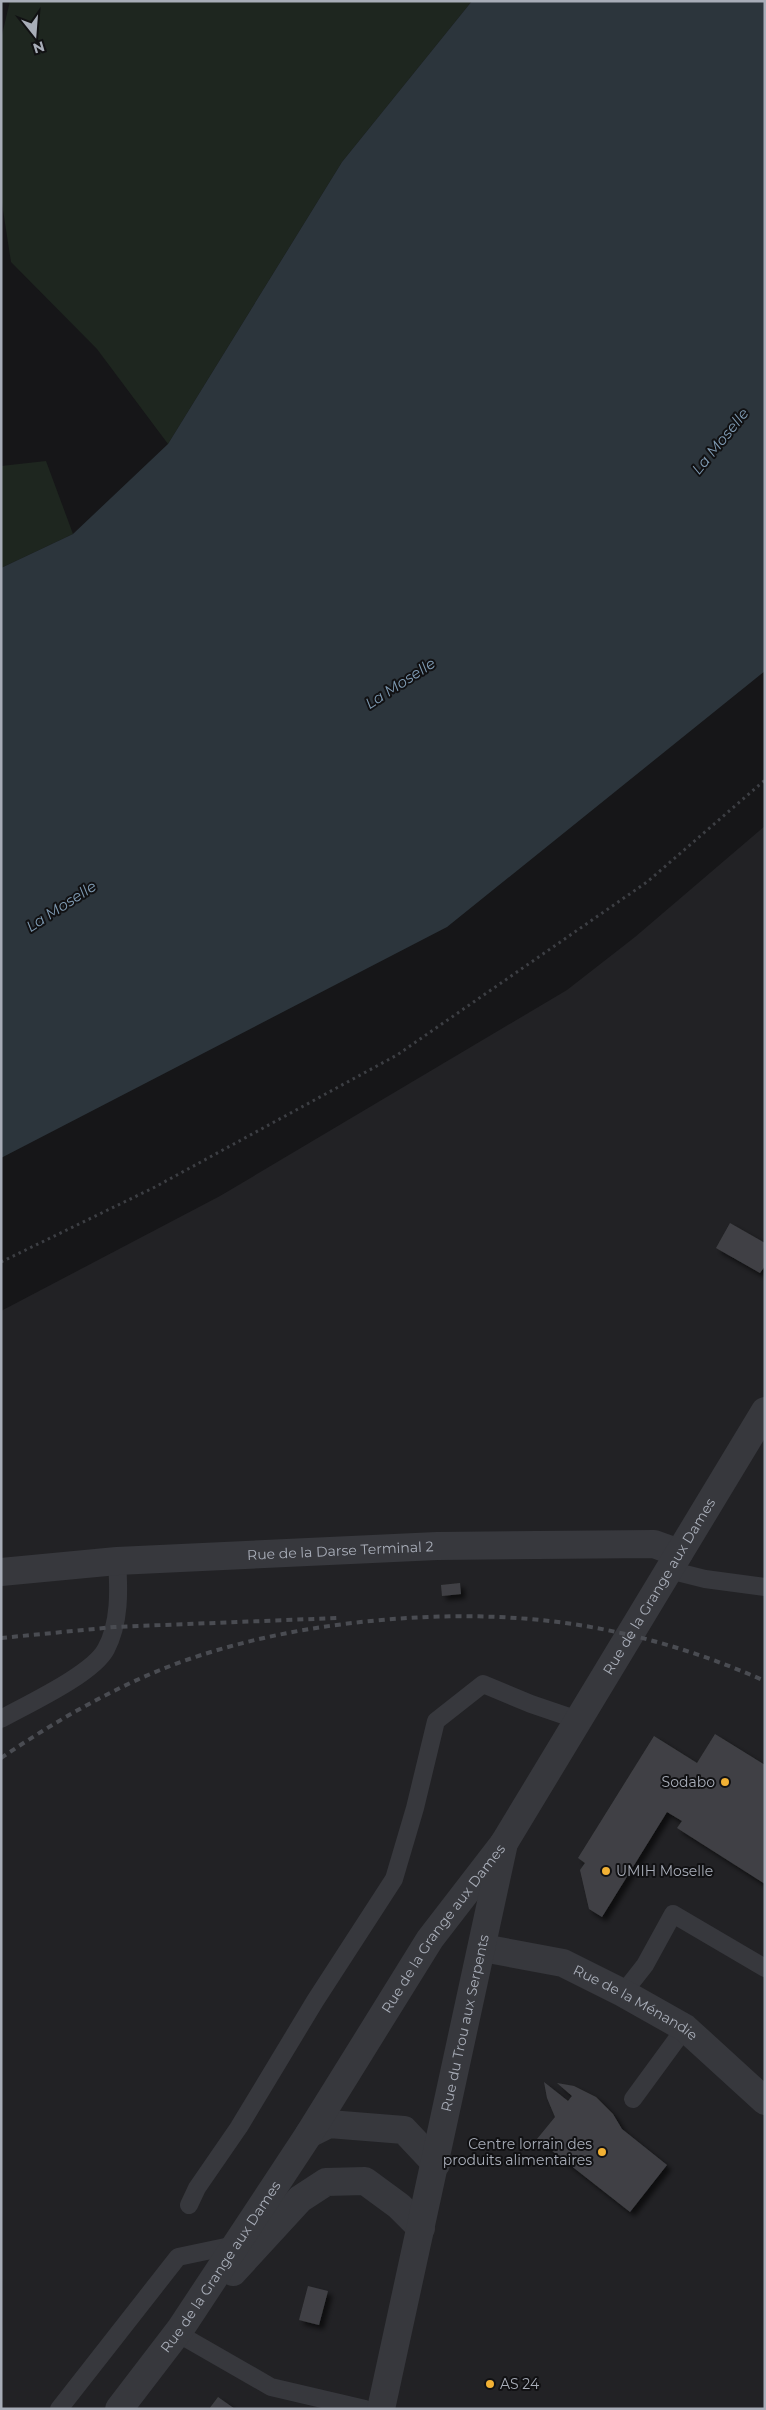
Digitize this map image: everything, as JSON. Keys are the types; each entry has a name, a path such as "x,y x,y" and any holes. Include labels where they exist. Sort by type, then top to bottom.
{"street":[{"name":"Rue de la Grange aux Dames","path":"119,2409 179,2330 308,2134 430,1940 504,1843 765,1411"},
{"name":"Rue de la Darse Terminal 2","path":"1,1572 117,1562 437,1546 654,1544 674,1561"},
{"name":"Rue du Trou aux Serpents","path":"381,2409 483,1948 504,1843"},
{"name":"Rue de la Ménandie","path":"483,1948 563,1963 623,1992 685,2028 765,2101"},
{"path":"308,2134 329,2124 404,2130 436,2164"},
{"path":"179,2330 300,2200 326,2182 365,2181 399,2206 422,2228"}],"lane":[{"path":"674,1561 705,1579 765,1588"},
{"path":"1,1719 85,1671 106,1650 116,1616 117,1562"},
{"path":"189,2205 197,2188 239,2127 315,2001 394,1879 415,1808 436,1721 483,1684 531,1704 578,1720"},
{"path":"623,1992 645,1965 673,1914 765,1968"},
{"path":"633,2099 685,2028"},
{"path":"59,2409 178,2256 235,2245"},
{"path":"179,2330 271,2387 365,2409"}],"path":[{"path":"1,1262 155,1187 397,1055 648,882 765,780"}],"shaded area":[{"path":"10,1 472,1 342,162 168,444 97,349 11,262 1,197 1,39"},
{"path":"46,461 73,534 1,568 1,466"},
{"path":"765,826 765,2409 1,2409 1,1311 220,1196 567,990 635,937"}],"water":[{"name":"La Moselle","path":"472,1 765,1 765,671 447,927 1,1158 1,568 73,534 168,444 342,162"}],"building":[{"path":"730,1223 765,1243 765,1266 760,1273 716,1248"},
{"path":"460,1583 461,1594 442,1596 441,1585"},
{"path":"715,1734 765,1765 765,1884 677,1828 682,1821 667,1812 602,1917 589,1909 580,1870 585,1863 578,1858 654,1736 697,1763"},
{"name":"Centre lorrain des produits alimentaires","path":"544,2082 568,2101 572,2096 557,2083 574,2086 596,2097 613,2114 622,2129 667,2165 630,2212 537,2139 555,2117 547,2098"},
{"path":"308,2286 328,2291 319,2325 299,2320"},
{"path":"218,2397 235,2409 209,2409"}],"railway":[{"path":"1,1758 39,1733 98,1699 185,1660 237,1644 290,1632 371,1621 474,1616 572,1624 668,1645 716,1661 765,1681"},
{"path":"1,1638 114,1627 337,1618"}],"place":[{"name":"Sodabo","path":"725,1782"},
{"name":"UMIH Moselle","path":"606,1871"},
{"name":"Centre lorrain des produits alimentaires","path":"602,2152"},
{"name":"AS 24","path":"490,2384"}]}
